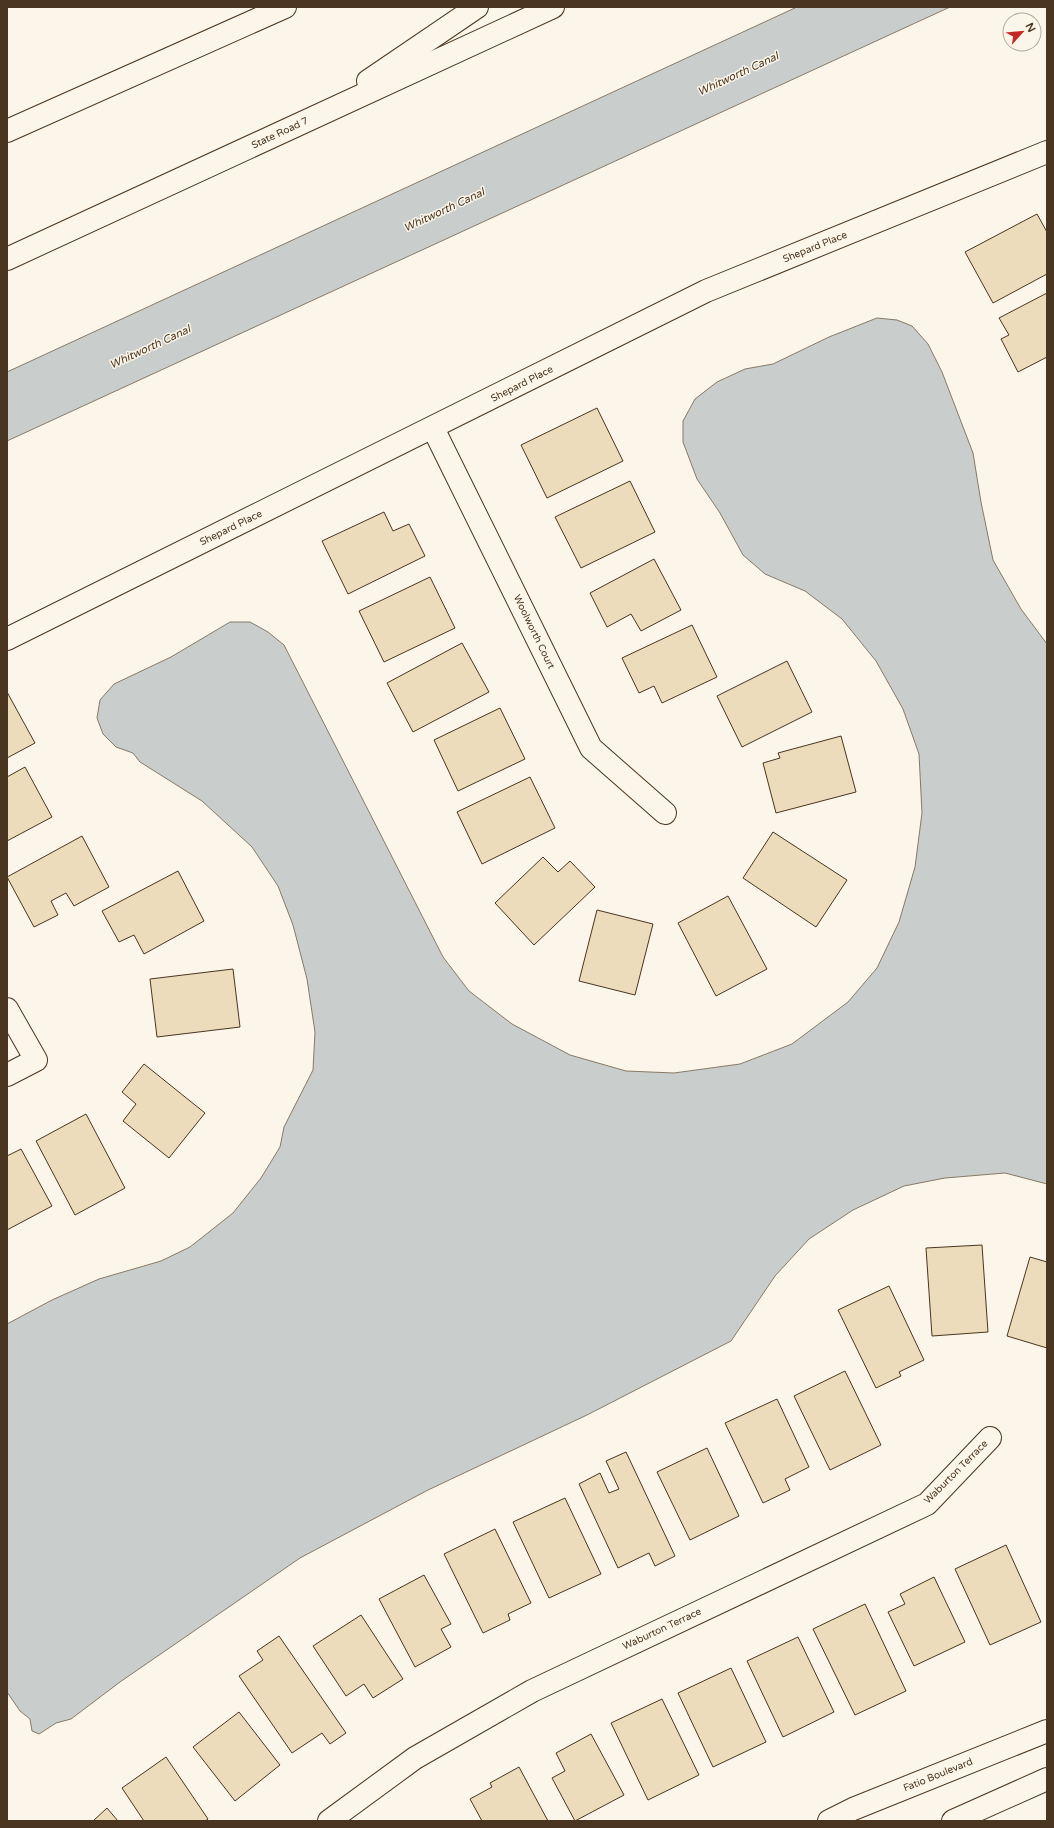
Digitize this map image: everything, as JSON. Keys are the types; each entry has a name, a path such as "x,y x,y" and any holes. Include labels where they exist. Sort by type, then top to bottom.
{"street":[{"path":"7,131 285,7"},
{"path":"314,118 477,7"},
{"name":"State Road 7","path":"7,259 553,7"},
{"name":"Shepard Place","path":"7,639 706,292 1047,152"},
{"name":"Woolworth Court","path":"433,428 591,748 665,813"},
{"path":"7,1009 36,1060 7,1075"},
{"name":"Waburton Terrace","path":"329,1821 415,1758 532,1690 927,1504 990,1438"},
{"name":"Fatio Boulevard","path":"829,1821 853,1809 1047,1730"},
{"path":"952,1821 1047,1779"}],"water":[{"name":"Whitworth Canal","path":"797,7 950,7 7,441 7,372"},
{"path":"877,318 897,320 912,326 928,344 942,372 973,453 993,560 1021,609 1047,644 1047,1184 1005,1173 945,1178 904,1186 853,1210 809,1239 775,1276 731,1341 587,1415 428,1490 300,1558 120,1682 71,1719 56,1723 39,1734 32,1731 30,1719 20,1711 7,1692 7,1324 52,1300 99,1279 161,1261 190,1247 233,1213 261,1178 280,1147 284,1127 313,1070 315,1032 307,979 293,925 278,886 252,847 202,801 140,762 133,753 116,747 103,734 97,718 100,700 114,684 171,657 230,622 250,622 268,632 284,645 443,957 469,991 512,1024 570,1055 626,1071 674,1073 740,1064 792,1044 848,1002 877,968 899,922 915,867 922,813 919,754 903,709 876,661 842,619 805,591 765,574 743,555 720,513 697,479 683,442 683,421 695,399 717,382 745,369 773,364 829,337"}],"building":[{"path":"1037,214 1047,232 1047,274 993,303 965,252"},
{"path":"1047,293 1047,357 1018,372 1001,339 1009,335 999,318"},
{"path":"597,408 623,461 547,498 521,445"},
{"path":"630,481 655,532 581,568 555,517"},
{"path":"384,512 393,531 409,524 425,556 348,594 322,541"},
{"path":"654,559 681,610 641,631 631,614 607,627 590,593"},
{"path":"430,577 455,628 384,662 359,611"},
{"path":"692,625 717,677 662,703 654,686 639,693 622,658"},
{"path":"462,643 489,692 413,732 387,683"},
{"path":"787,661 812,712 742,747 717,696"},
{"path":"7,692 35,743 7,758"},
{"path":"500,708 525,759 458,791 434,740"},
{"path":"841,736 856,792 776,813 763,763 780,758 778,753"},
{"path":"25,767 52,817 7,841 7,777"},
{"path":"530,777 555,828 482,864 457,812"},
{"path":"773,832 847,880 816,927 743,878"},
{"path":"82,836 109,887 74,906 66,893 51,901 58,915 34,927 7,877"},
{"path":"543,857 558,872 570,861 595,887 534,945 495,903"},
{"path":"178,871 204,921 144,954 134,935 119,942 102,911"},
{"path":"728,896 767,969 716,996 678,923"},
{"path":"597,910 653,924 635,995 579,981"},
{"path":"233,969 240,1027 157,1037 150,979"},
{"path":"144,1064 205,1113 169,1158 123,1121 136,1104 122,1092"},
{"path":"86,1114 125,1188 75,1215 36,1141"},
{"path":"21,1149 52,1206 7,1230 7,1156"},
{"path":"982,1245 988,1332 932,1336 926,1248"},
{"path":"1030,1257 1047,1262 1047,1348 1007,1336"},
{"path":"889,1286 924,1360 899,1372 901,1376 876,1388 838,1310"},
{"path":"845,1371 881,1445 830,1470 794,1396"},
{"path":"777,1399 809,1467 785,1479 790,1490 763,1503 725,1423"},
{"path":"707,1448 739,1516 690,1540 657,1472"},
{"path":"626,1452 675,1556 655,1566 649,1553 618,1568 579,1484 600,1473 609,1493 619,1489 606,1461"},
{"path":"565,1498 601,1574 549,1598 513,1522"},
{"path":"495,1529 531,1603 508,1614 510,1620 483,1633 444,1554"},
{"path":"1006,1545 1041,1622 990,1645 955,1569"},
{"path":"424,1575 451,1624 441,1629 451,1647 415,1667 379,1599"},
{"path":"934,1577 965,1642 914,1666 888,1612 905,1604 900,1594"},
{"path":"865,1604 906,1691 855,1715 813,1629"},
{"path":"361,1615 403,1679 373,1698 364,1684 346,1696 313,1646"},
{"path":"279,1636 346,1733 330,1744 322,1733 292,1753 239,1676 263,1660 257,1651"},
{"path":"798,1637 834,1712 783,1737 747,1661"},
{"path":"731,1668 766,1742 713,1767 678,1693"},
{"path":"662,1699 699,1775 648,1800 611,1723"},
{"path":"239,1712 280,1765 235,1801 193,1747"},
{"path":"591,1734 624,1795 575,1821 552,1778 565,1771 556,1753"},
{"path":"166,1757 208,1819 205,1821 144,1821 122,1788"},
{"path":"519,1767 548,1821 482,1821 470,1799 492,1787 490,1783"},
{"path":"107,1808 118,1821 93,1821"}]}
